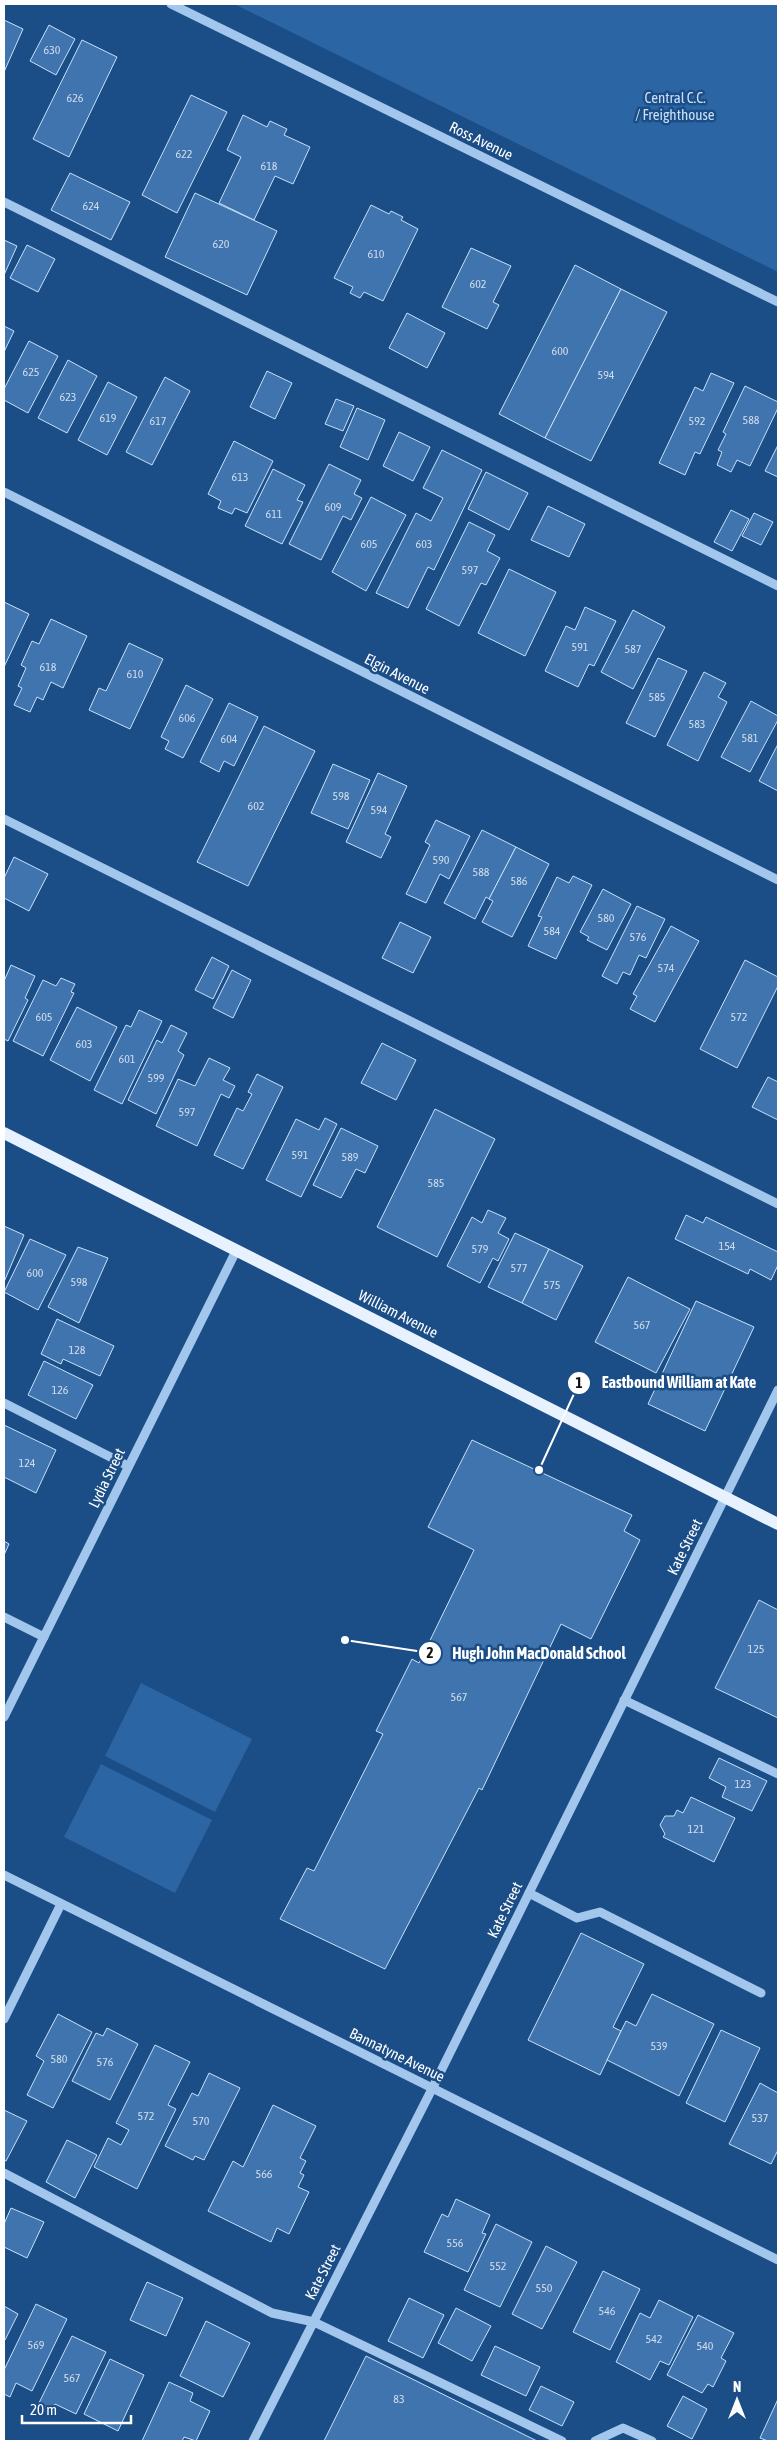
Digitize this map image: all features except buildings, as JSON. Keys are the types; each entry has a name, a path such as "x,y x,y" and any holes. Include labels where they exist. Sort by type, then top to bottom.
{"main road":[{"name":"William Avenue","path":"4,1133 778,1524"}],"street":[{"name":"Ross Avenue","path":"171,4 778,302"},
{"path":"4,202 778,586"},
{"name":"Elgin Avenue","path":"4,492 778,880"},
{"path":"4,819 778,1204"},
{"name":"Lydia Street","path":"4,1717 236,1251"},
{"name":"Kate Street","path":"253,2441 433,2087 778,1390"},
{"path":"4,1403 128,1466"},
{"path":"4,1616 44,1636"},
{"path":"624,1700 778,1774"},
{"name":"Bannatyne Avenue","path":"4,1875 778,2260"},
{"path":"528,1893 577,1918 600,1912 761,1993"},
{"path":"4,2019 61,1904"},
{"path":"4,2173 272,2313 314,2322 562,2441"},
{"path":"595,2441 623,2428 652,2441"}],"green space":[{"name":"Central C.C. / Freighthouse","path":"234,4 778,4 778,272"},
{"path":"141,1683 252,1739 215,1812 105,1756"},
{"path":"101,1764 212,1820 175,1893 64,1837"}],"place":[{"name":"Eastbound William at Kate","path":"539,1470"},
{"name":"Hugh John MacDonald School","path":"345,1640"}]}
